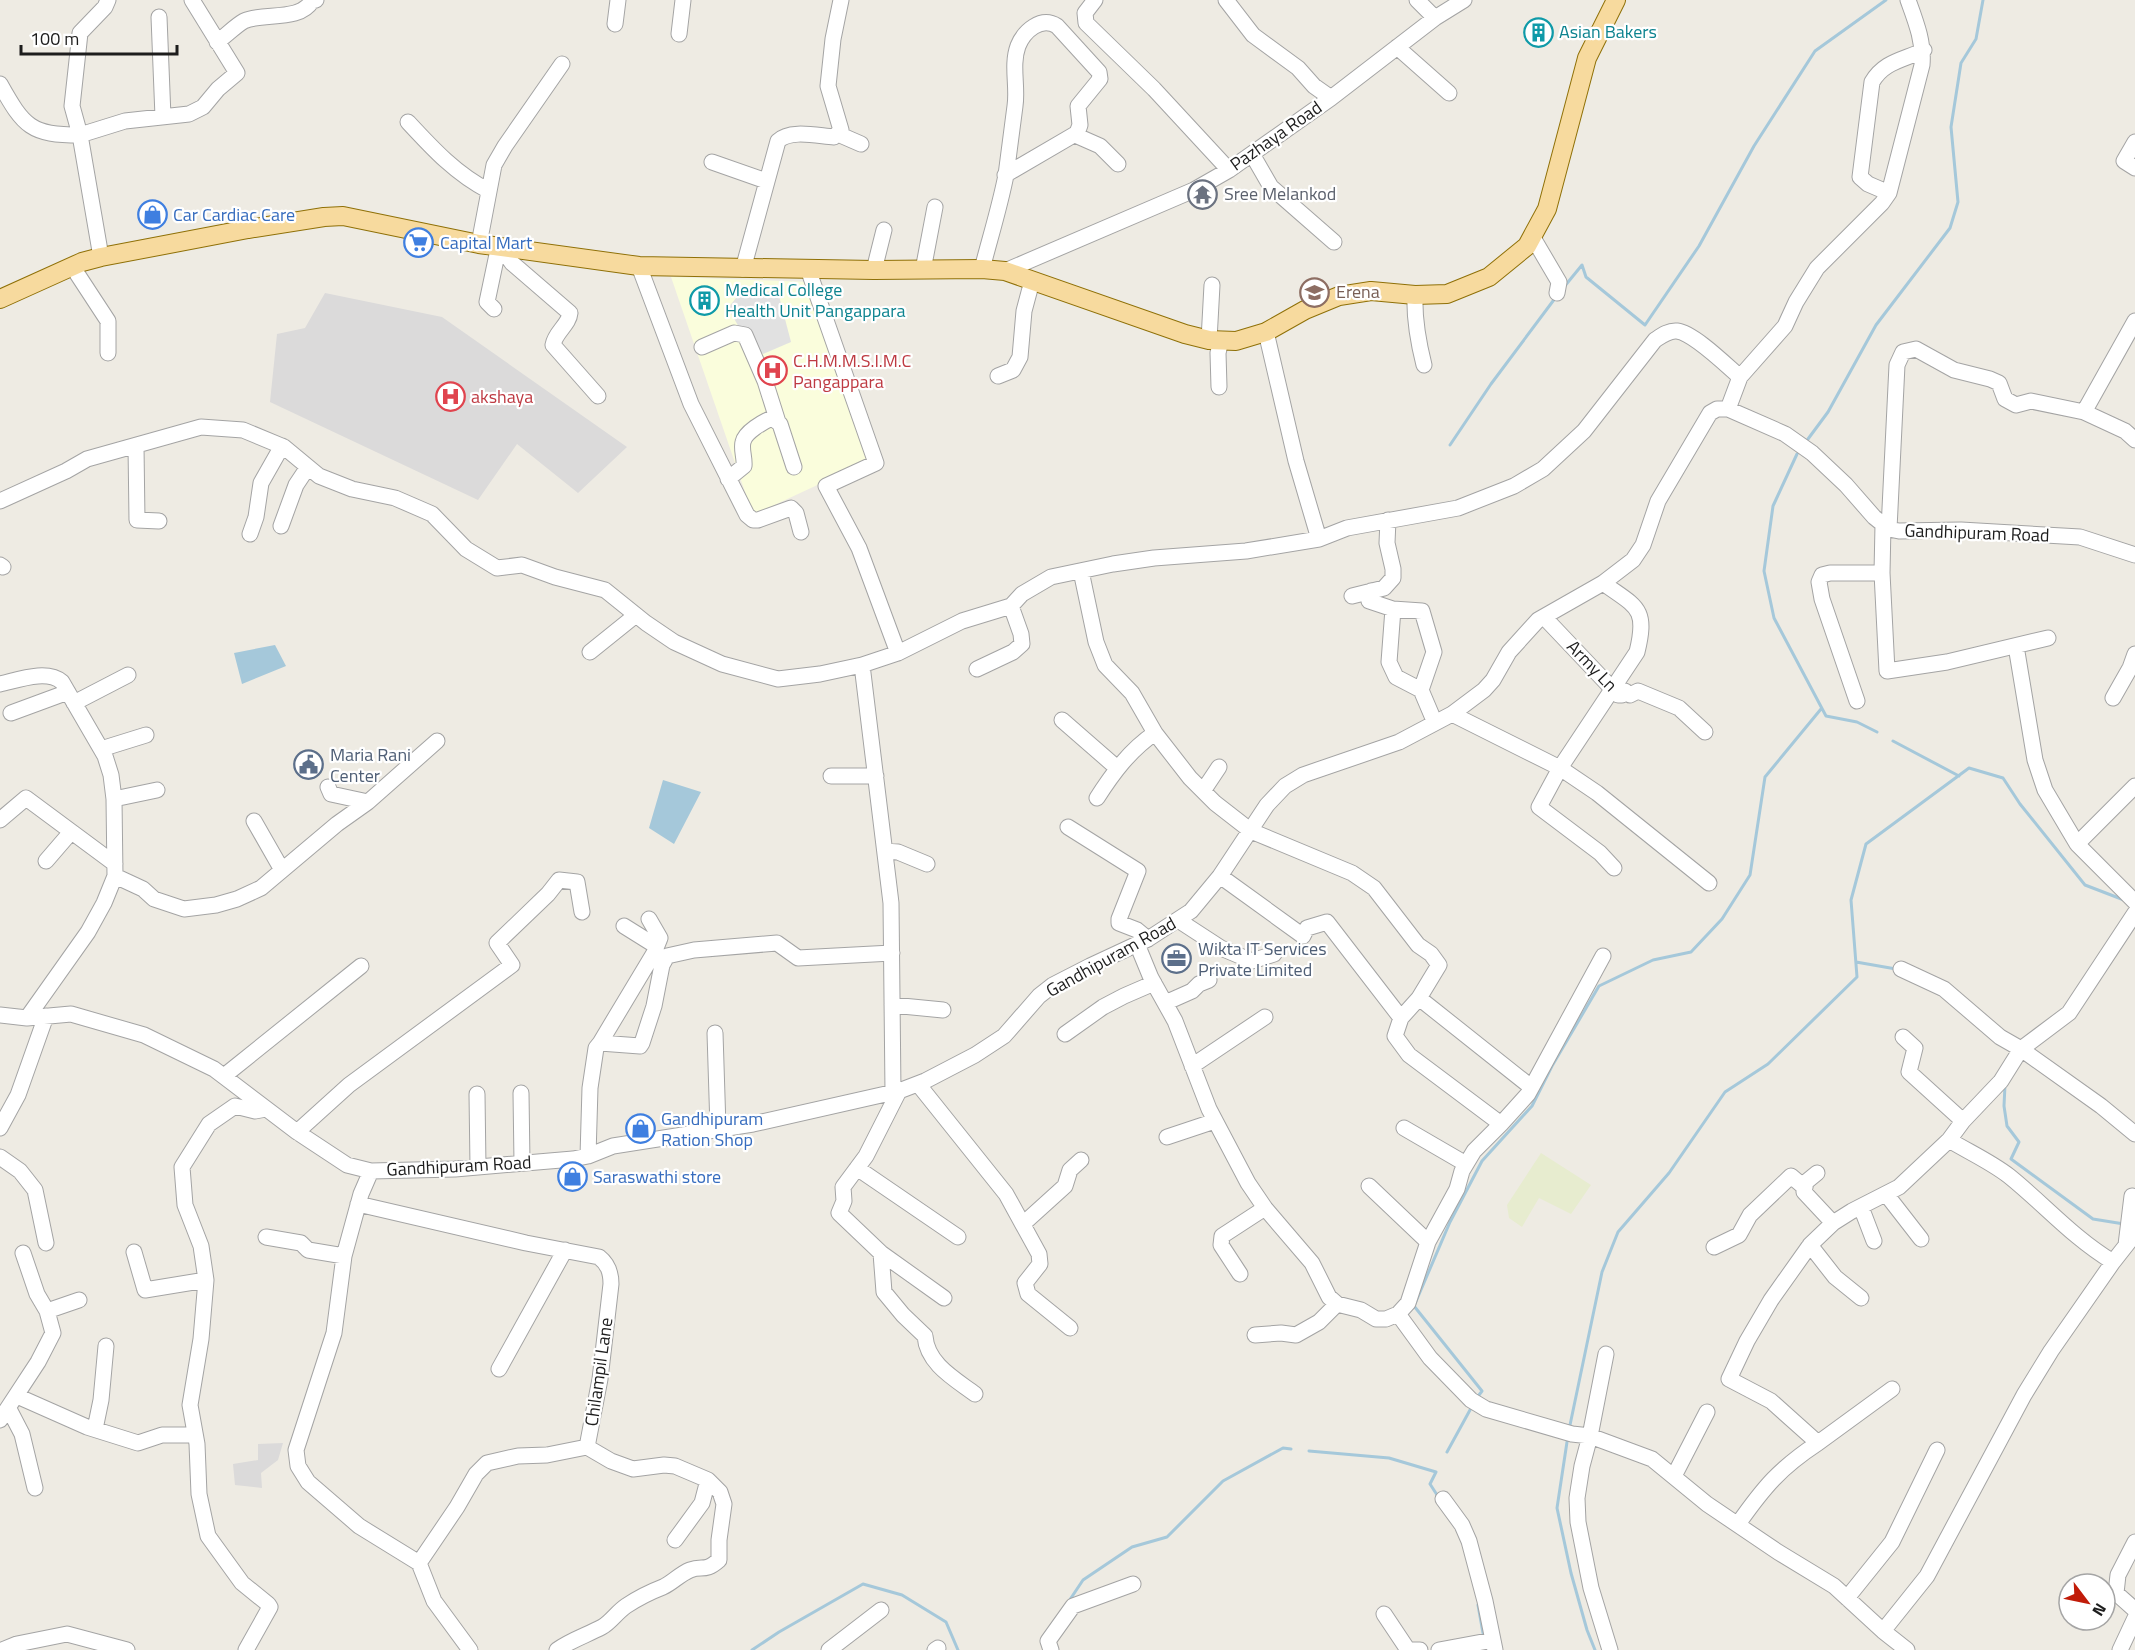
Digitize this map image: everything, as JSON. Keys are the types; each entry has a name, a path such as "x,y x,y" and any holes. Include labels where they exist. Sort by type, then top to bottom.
{"main road":[{"path":"0,299 72,266 101,257 324,217 343,216 479,244 639,266 874,270 982,269 1005,272 1185,334 1215,340 1236,341 1266,332 1305,310 1339,296 1371,291 1415,295 1447,294 1489,277 1527,246 1547,209 1587,58 1616,0"}],"street":[{"path":"101,257 80,135 72,106 80,33 105,7 108,0"},
{"path":"0,84 13,107 27,124 53,135 80,135 125,121 189,114 203,107 218,89 237,73 192,0"},
{"path":"217,42 243,22 257,17 285,16 309,6 312,1 316,0"},
{"path":"615,24 618,0"},
{"path":"679,34 683,0"},
{"path":"743,268 779,138 803,135 834,137 838,134 841,125 828,86 833,39 841,0"},
{"path":"1095,0 1085,13 1086,23 1154,89 1228,170"},
{"path":"1226,0 1253,35 1298,69 1314,86 1331,98"},
{"path":"1418,0 1440,9"},
{"name":"Pazhaya Road","path":"1005,272 1194,190 1228,170 1331,98 1397,47 1440,9 1464,0"},
{"path":"1728,409 1740,377 1785,326 1796,302 1817,268 1882,203 1889,193 1924,50 1908,0"},
{"path":"159,17 164,117"},
{"path":"982,269 1005,175 1016,105 1014,71 1017,48 1028,31 1044,22 1057,26 1100,74 1100,80 1078,106 1080,125 1075,135 1005,175"},
{"path":"1397,47 1449,93"},
{"path":"1889,193 1868,184 1860,177 1872,82 1878,72 1894,61 1905,59 1924,50"},
{"path":"479,244 494,165 562,64"},
{"path":"408,122 460,174 489,190"},
{"path":"838,134 861,144"},
{"path":"1075,135 1100,146 1118,164"},
{"path":"2135,142 2124,161 2135,168"},
{"path":"1252,154 1271,187 1334,242"},
{"path":"712,162 766,181"},
{"path":"923,270 935,207"},
{"path":"874,270 884,230"},
{"path":"1532,236 1559,282 1557,293"},
{"path":"494,309 487,302 499,245"},
{"path":"499,245 512,263 570,313 569,319 554,338 553,345 598,396"},
{"path":"72,266 108,321 108,353"},
{"path":"639,266 691,404 750,518 758,520 791,508 796,513 801,532"},
{"path":"808,269 876,463 826,486 859,548 898,653"},
{"path":"998,376 1013,370 1020,357 1024,311 1032,281"},
{"path":"1212,285 1219,387"},
{"path":"1415,295 1415,328 1424,365"},
{"path":"2084,412 2135,321"},
{"path":"0,501 87,459 201,427 243,430 282,446 319,476 352,489 395,498 432,514 466,549 497,568 522,565 555,577 605,590 674,642 713,659 778,679 862,665 898,653 962,621 1011,606 1022,594 1051,577 1154,558 1246,551 1319,539 1347,528 1458,508 1514,486 1543,470 1584,431 1655,340 1666,333 1677,331 1689,337 1709,350 1740,377"},
{"path":"1266,332 1296,461 1319,539"},
{"path":"702,347 734,333 745,335 765,381 794,467"},
{"path":"2048,638 1947,662 1887,671 1882,573 1897,365 1903,352 1916,349 1954,370 1999,383 2005,399 2016,405 2031,401 2084,412 2125,431 2135,440"},
{"name":"Gandhipuram Road","path":"0,1015 27,1018 71,1014 144,1035 214,1069 297,1132 347,1165 371,1171 478,1167 588,1156 613,1146 753,1124 896,1092 918,1084 975,1055 1004,1036 1053,985 1143,942 1178,921 1191,911 1220,876 1273,799 1285,786 1303,775 1399,742 1452,714 1484,690 1493,680 1509,652 1544,616 1603,583 1634,560 1643,545 1658,501 1710,413 1717,409 1728,409 1785,434 1812,453 1886,527 1899,531 1961,530 2080,537 2135,555"},
{"path":"728,479 744,466 743,443 745,438 772,418 778,422"},
{"path":"136,446 137,520 159,521"},
{"path":"250,534 256,517 261,483 282,446"},
{"path":"281,526 296,485 308,467"},
{"path":"1352,596 1384,588 1393,578 1387,543 1388,520"},
{"path":"1081,571 1096,642 1105,665 1132,693 1155,733 1188,776 1203,792 1251,831 1352,873 1374,888 1418,945 1431,954 1439,965 1419,998 1401,1018 1395,1036 1409,1055 1502,1124"},
{"path":"1857,701 1822,599 1819,582 1822,575 1830,573 1882,573"},
{"path":"1603,583 1637,608 1642,621 1637,652 1560,768 1539,807 1600,853 1614,868"},
{"path":"1371,591 1369,601 1393,609 1422,611 1434,652 1421,690"},
{"path":"977,669 1013,652 1022,644 1021,634 1011,606"},
{"path":"1393,609 1389,662 1396,677 1421,690 1435,723"},
{"path":"590,652 636,615"},
{"name":"Army Ln","path":"1544,616 1618,695 1622,695 1625,691 1630,695 1638,691 1679,708 1705,732"},
{"path":"2016,646 2035,760 2045,790 2077,844 2135,902"},
{"path":"2113,698 2135,654"},
{"path":"862,665 891,903 896,1092 879,1132 843,1187 844,1201 839,1213 881,1253 944,1298"},
{"path":"0,684 48,675 60,680 101,749 111,774 114,799 115,870 104,903 88,932 27,1018"},
{"path":"10,712 71,698 128,675"},
{"path":"1452,714 1560,768 1597,793 1709,882"},
{"path":"1062,720 1117,768"},
{"path":"1097,798 1117,768 1146,738 1155,733"},
{"path":"101,749 146,735"},
{"path":"0,819 26,798 71,832 115,870 154,898 184,909 216,905 237,899 261,888 337,824 368,802 437,741"},
{"path":"1203,792 1219,766"},
{"path":"831,776 876,776"},
{"path":"2077,844 2135,786"},
{"path":"328,787 331,794 368,802"},
{"path":"114,799 157,790"},
{"path":"254,821 282,870"},
{"path":"1068,827 1138,871 1119,923 1137,930 1143,942 1154,984 1182,1037 1215,1121 1248,1183 1265,1208 1312,1263 1329,1297 1337,1304 1361,1310 1376,1319 1386,1319 1398,1314 1408,1303 1428,1242 1457,1190 1462,1171 1474,1151 1528,1094 1603,956"},
{"path":"46,861 71,832"},
{"path":"885,851 898,852 927,864"},
{"path":"1220,876 1303,936 1307,928 1327,922 1401,1018"},
{"path":"297,1132 349,1085 512,965 497,943 548,894 559,880 577,882 582,912"},
{"path":"1818,1443 1771,1401 1729,1379 1759,1320 1810,1245 1833,1223 1899,1187 1949,1140 1963,1121 2001,1081 2021,1049 2069,1013 2135,913"},
{"path":"596,1049 640,1046 642,1043 660,938 649,919"},
{"path":"1178,921 1221,948 1252,961 1274,954"},
{"path":"624,926 658,954 667,956 694,950 760,943 777,943 798,958 891,953"},
{"path":"588,1156 596,1049 658,954"},
{"path":"224,1076 361,966"},
{"path":"1901,969 1944,989 2000,1037 2021,1049 2101,1106 2135,1134"},
{"path":"1165,1003 1192,991 1199,984 1209,980"},
{"path":"1065,1034 1103,1007 1154,984"},
{"path":"1419,998 1531,1087"},
{"path":"892,1005 943,1010"},
{"path":"0,1128 18,1095 46,1016"},
{"path":"1192,1066 1265,1017"},
{"path":"715,1033 718,1128"},
{"path":"1903,1037 1915,1048 1909,1072 1963,1121"},
{"path":"918,1084 1006,1194 1039,1254 1040,1264 1025,1283 1028,1294 1070,1328"},
{"path":"521,1093 522,1163"},
{"path":"477,1094 478,1167"},
{"path":"246,1650 270,1607 243,1583 208,1536 199,1494 195,1435 190,1405 201,1339 206,1280 201,1246 185,1205 182,1167 209,1124 226,1112 235,1106 255,1112 266,1109"},
{"path":"1167,1137 1215,1121"},
{"path":"1404,1128 1466,1164"},
{"path":"1949,1140 2007,1174 2057,1220 2095,1251 2113,1262"},
{"path":"0,1157 20,1171 35,1191 46,1244"},
{"path":"1023,1224 1065,1186 1070,1170 1081,1160"},
{"path":"857,1168 958,1237"},
{"path":"371,1171 358,1204 344,1256 334,1333 296,1450 298,1467 308,1482 359,1526 419,1563 434,1600 471,1650"},
{"path":"1804,1187 1806,1182 1817,1173"},
{"path":"1714,1247 1739,1234 1750,1215 1791,1176 1804,1187 1809,1198 1833,1223"},
{"path":"1369,1186 1428,1242"},
{"path":"1886,1194 1921,1239"},
{"path":"1883,1631 1927,1576 2024,1395 2051,1351 2131,1240 2132,1196"},
{"name":"Chilampil Lane","path":"358,1204 526,1244 599,1257 609,1268 611,1277 600,1379 587,1447 547,1455 518,1456 487,1463 476,1474 419,1563"},
{"path":"1861,1207 1874,1241"},
{"path":"1240,1274 1221,1245 1222,1236 1265,1208"},
{"path":"266,1238 301,1243 308,1250 344,1256"},
{"path":"1810,1245 1835,1277 1861,1298"},
{"path":"499,1370 565,1250"},
{"path":"134,1252 145,1290 206,1280"},
{"path":"9,1408 53,1333 47,1311 37,1294 22,1253"},
{"path":"881,1253 884,1293 925,1336 926,1348 943,1370 975,1394"},
{"path":"47,1311 79,1300"},
{"path":"1255,1335 1281,1333 1296,1335 1319,1322 1337,1304"},
{"path":"1398,1314 1430,1358 1471,1400 1486,1409 1572,1434 1590,1436 1652,1459 1707,1504 1834,1586 1907,1650"},
{"path":"95,1429 101,1400 106,1346"},
{"path":"1606,1354 1577,1498 1578,1522 1591,1588 1610,1650"},
{"path":"1738,1524 1764,1487 1794,1459 1892,1389"},
{"path":"9,1408 95,1429 138,1443 162,1435 195,1435"},
{"path":"9,1408 22,1434 35,1488"},
{"path":"1674,1476 1707,1412"},
{"path":"557,1650 567,1643 578,1640 591,1630 601,1627 620,1610 642,1596 692,1569 704,1570 719,1560 724,1504 720,1492 708,1480 675,1466 633,1469 610,1461 587,1447"},
{"path":"1847,1598 1892,1542 1937,1450"},
{"path":"675,1540 702,1503 708,1480"},
{"path":"1439,1650 1494,1645 1469,1540 1443,1498"},
{"path":"2135,1542 2118,1575 2116,1593 2135,1610"},
{"path":"1051,1650 1048,1641 1073,1606 1133,1584"},
{"path":"829,1650 881,1610"},
{"path":"1384,1614 1408,1650 1420,1650"},
{"path":"2120,1650 2135,1618"},
{"path":"2,1650 17,1644 67,1634 128,1650"}],"shaded area":[{"name":"C.H.M.M.S.I.M.C Pangappara","path":"671,277 811,282 871,460 753,515"},
{"path":"778,292 791,342 763,354 740,329 728,308 740,293"},
{"path":"325,293 442,317 627,447 578,493 517,444 478,500 270,402 277,334 305,328"},
{"path":"1541,1153 1591,1185 1571,1214 1539,1198 1522,1227 1509,1218 1507,1205"},
{"path":"283,1443 278,1460 261,1473 262,1488 235,1485 233,1464 258,1460 258,1444"}],"water":[{"path":"275,645 286,666 242,684 234,653"},
{"path":"663,780 701,792 674,844 649,828"}],"waterway":[{"path":"1564,287 1582,265 1586,277 1645,325 1699,246 1754,146 1815,51 1886,0"},
{"path":"1808,439 1828,412 1876,325 1950,228 1958,202 1951,127 1961,63 1976,39 1983,0"},
{"path":"1450,445 1491,384 1556,297"},
{"path":"1797,454 1773,506 1764,571 1774,618 1826,716 1857,722 1877,732"},
{"path":"1479,1395 1482,1391 1414,1306 1450,1222 1482,1161 1532,1106 1552,1066 1599,986 1653,960 1691,952 1722,919 1750,875 1765,777 1821,709"},
{"path":"1893,741 1959,776"},
{"path":"1570,1425 1602,1272 1618,1232 1669,1173 1725,1092 1768,1064 1857,977 1851,900 1866,844 1969,768 2003,778 2020,804 2085,885 2124,900"},
{"path":"1856,962 1896,969"},
{"path":"2005,1085 2004,1106 2007,1126 2019,1142 2011,1159 2093,1219 2124,1224"},
{"path":"1447,1452 1470,1410"},
{"path":"1567,1442 1557,1508 1571,1573 1595,1650"},
{"path":"1069,1601 1083,1580 1132,1547 1167,1537 1223,1481 1283,1448 1291,1449"},
{"path":"1309,1451 1389,1458 1436,1472"},
{"path":"1436,1472 1430,1484 1439,1498"},
{"path":"752,1650 863,1584 902,1595 946,1622 958,1650"},
{"path":"1478,1605 1483,1633"}],"place":[{"name":"Asian Bakers","path":"1538,32"},
{"name":"Sree Melankod","path":"1203,194"},
{"name":"Car Cardiac Care","path":"152,215"},
{"name":"Capital Mart","path":"419,243"},
{"name":"Erena","path":"1315,292"},
{"name":"Medical College Health Unit Pangappara","path":"704,300"},
{"name":"C.H.M.M.S.I.M.C Pangappara","path":"772,371"},
{"name":"akshaya","path":"450,397"},
{"name":"Maria Rani Center","path":"309,765"},
{"name":"Wikta IT Services Private Limited","path":"1177,959"},
{"name":"Gandhipuram Ration Shop","path":"640,1129"},
{"name":"Saraswathi store","path":"572,1177"}]}
